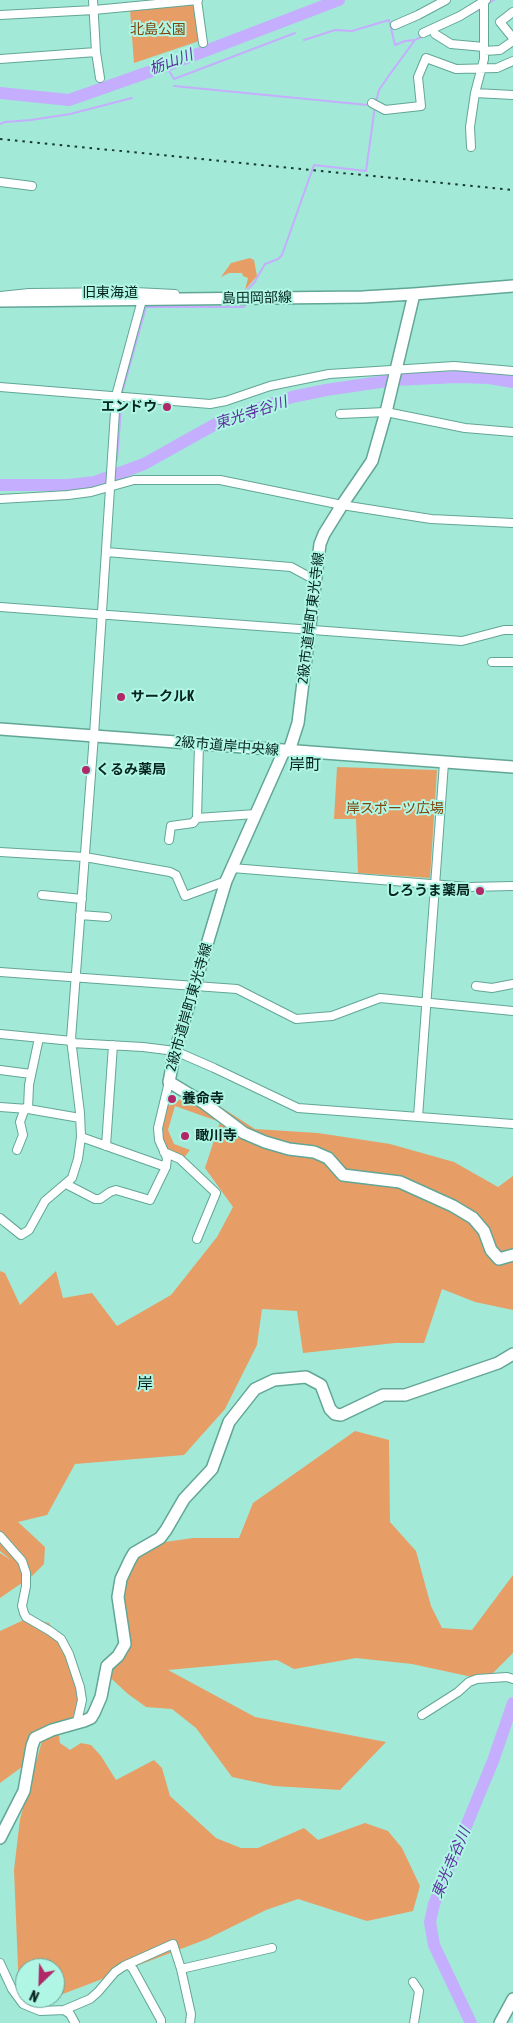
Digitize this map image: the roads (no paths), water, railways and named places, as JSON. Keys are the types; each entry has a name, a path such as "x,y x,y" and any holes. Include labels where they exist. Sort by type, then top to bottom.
{"street":[{"path":"93,0 96,52 100,78"},
{"path":"0,15 94,10 198,0 203,42"},
{"path":"395,25 446,0"},
{"path":"423,33 460,16 485,1"},
{"path":"471,147 470,127 474,93 482,68 484,49 485,1"},
{"path":"435,34 451,44 500,50 513,39 500,22 513,12"},
{"path":"0,59 96,52"},
{"path":"372,103 385,110 421,106 418,77 426,58 456,70 497,68 513,61"},
{"path":"474,93 513,95"},
{"path":"0,182 32,186"},
{"name":"島田岡部線","path":"0,301 414,294 513,286"},
{"name":"旧東海道","path":"0,296 28,293 135,292 219,298"},
{"name":"2級市道岸町東光寺線","path":"414,294 386,412 372,461 342,505 320,544 298,723 226,881 175,1051 168,1082 204,1103 244,1133 289,1149 314,1152 328,1158 343,1175 400,1182 453,1206 473,1218 484,1231 491,1250 499,1259 513,1254"},
{"path":"0,1218 21,1235 29,1230 45,1201 72,1178 78,1159 81,1137 72,1042 116,396 142,300"},
{"path":"0,387 210,404 226,401 270,386 329,374 395,374 454,366 513,371"},
{"path":"340,414 386,412 465,428 513,432"},
{"path":"0,499 68,496 134,480 220,480 342,505 431,520 513,523"},
{"path":"106,552 291,567 315,580"},
{"path":"0,608 462,641 504,630 513,630"},
{"path":"492,662 513,662"},
{"name":"2級市道岸中央線","path":"0,729 513,767"},
{"path":"169,840 171,826 193,823 197,818 199,744"},
{"path":"418,1117 444,763"},
{"path":"197,818 256,814"},
{"path":"0,852 85,857 170,872 176,875 185,896 226,881"},
{"path":"232,868 468,887 513,886"},
{"path":"42,896 82,899"},
{"path":"80,915 107,916"},
{"path":"0,972 237,989 296,1019 332,1016 380,998 513,1011"},
{"path":"476,986 492,988 513,984"},
{"path":"0,1034 175,1051 298,1108 513,1124"},
{"path":"17,1150 22,1135 20,1122 27,1108 31,1074 39,1038"},
{"path":"106,1146 113,1045"},
{"path":"0,1070 31,1074"},
{"path":"66,1184 95,1200 116,1190 150,1200 166,1167 167,1158 159,1140 158,1128 168,1082"},
{"path":"0,1107 27,1108 80,1118"},
{"path":"81,1137 166,1167"},
{"path":"164,1152 180,1159 216,1193 197,1239"},
{"path":"0,1838 24,1791 30,1752 35,1738 42,1733 91,1718 94,1713 101,1697 107,1666 118,1656 125,1644 118,1597 124,1570 134,1553 160,1538 184,1499 212,1469 229,1422 256,1389 274,1380 306,1378 321,1385 330,1409 335,1414 341,1415 383,1395 405,1394 498,1363 513,1354"},
{"path":"0,1536 22,1561 24,1567 26,1586 22,1606 26,1617 50,1630 61,1639 69,1654 80,1686 82,1700 77,1722"},
{"path":"422,1715 470,1682 510,1678"},
{"path":"0,1963 12,1989 23,2004 40,2011 64,2010 90,1999 115,1972 128,1964 173,1944 181,1969 191,2014 190,2023"},
{"path":"181,1969 272,1948"},
{"path":"128,1964 133,1969 161,2023"},
{"path":"413,1982 419,1991 414,2023"},
{"path":"500,2023 513,1999"},
{"path":"64,2010 70,2014 75,2023"}],"waterway":[{"name":"栃山川","path":"0,93 69,100 166,66 339,0"},
{"path":"486,5 494,0"},
{"path":"468,15 482,8"},
{"path":"304,40 335,30 352,31 389,20 395,45 415,40"},
{"path":"166,66 174,79 295,33"},
{"path":"376,102 379,90 390,74 415,40 423,36"},
{"path":"174,86 368,105"},
{"path":"0,124 70,114 132,98"},
{"path":"247,294 248,289 254,283 265,264 278,259 282,255 314,165 366,171 375,106"},
{"path":"122,393 146,307 244,307 245,303"},
{"name":"東光寺谷川","path":"0,485 68,485 95,482 144,464 221,421 292,397 326,390 394,380 458,377 489,378 513,382"},
{"path":"117,460 122,398"},
{"name":"東光寺谷川","path":"471,2023 434,1945 430,1922 434,1904 493,1761 513,1703"}],"railway":[{"path":"0,139 513,190"}],"place":[{"name":"エンドウ","path":"167,407"},
{"name":"サークルK","path":"121,697"},
{"name":"くるみ薬局","path":"86,770"},
{"name":"しろうま薬局","path":"480,891"},
{"name":"養命寺","path":"172,1099"},
{"name":"瞰川寺","path":"185,1136"}],"district":[{"name":"岸町","path":"305,765"},
{"name":"岸","path":"145,1384"}],"park label":[{"name":"北島公園","path":"158,30"},
{"name":"岸スポーツ広場","path":"395,809"}]}
